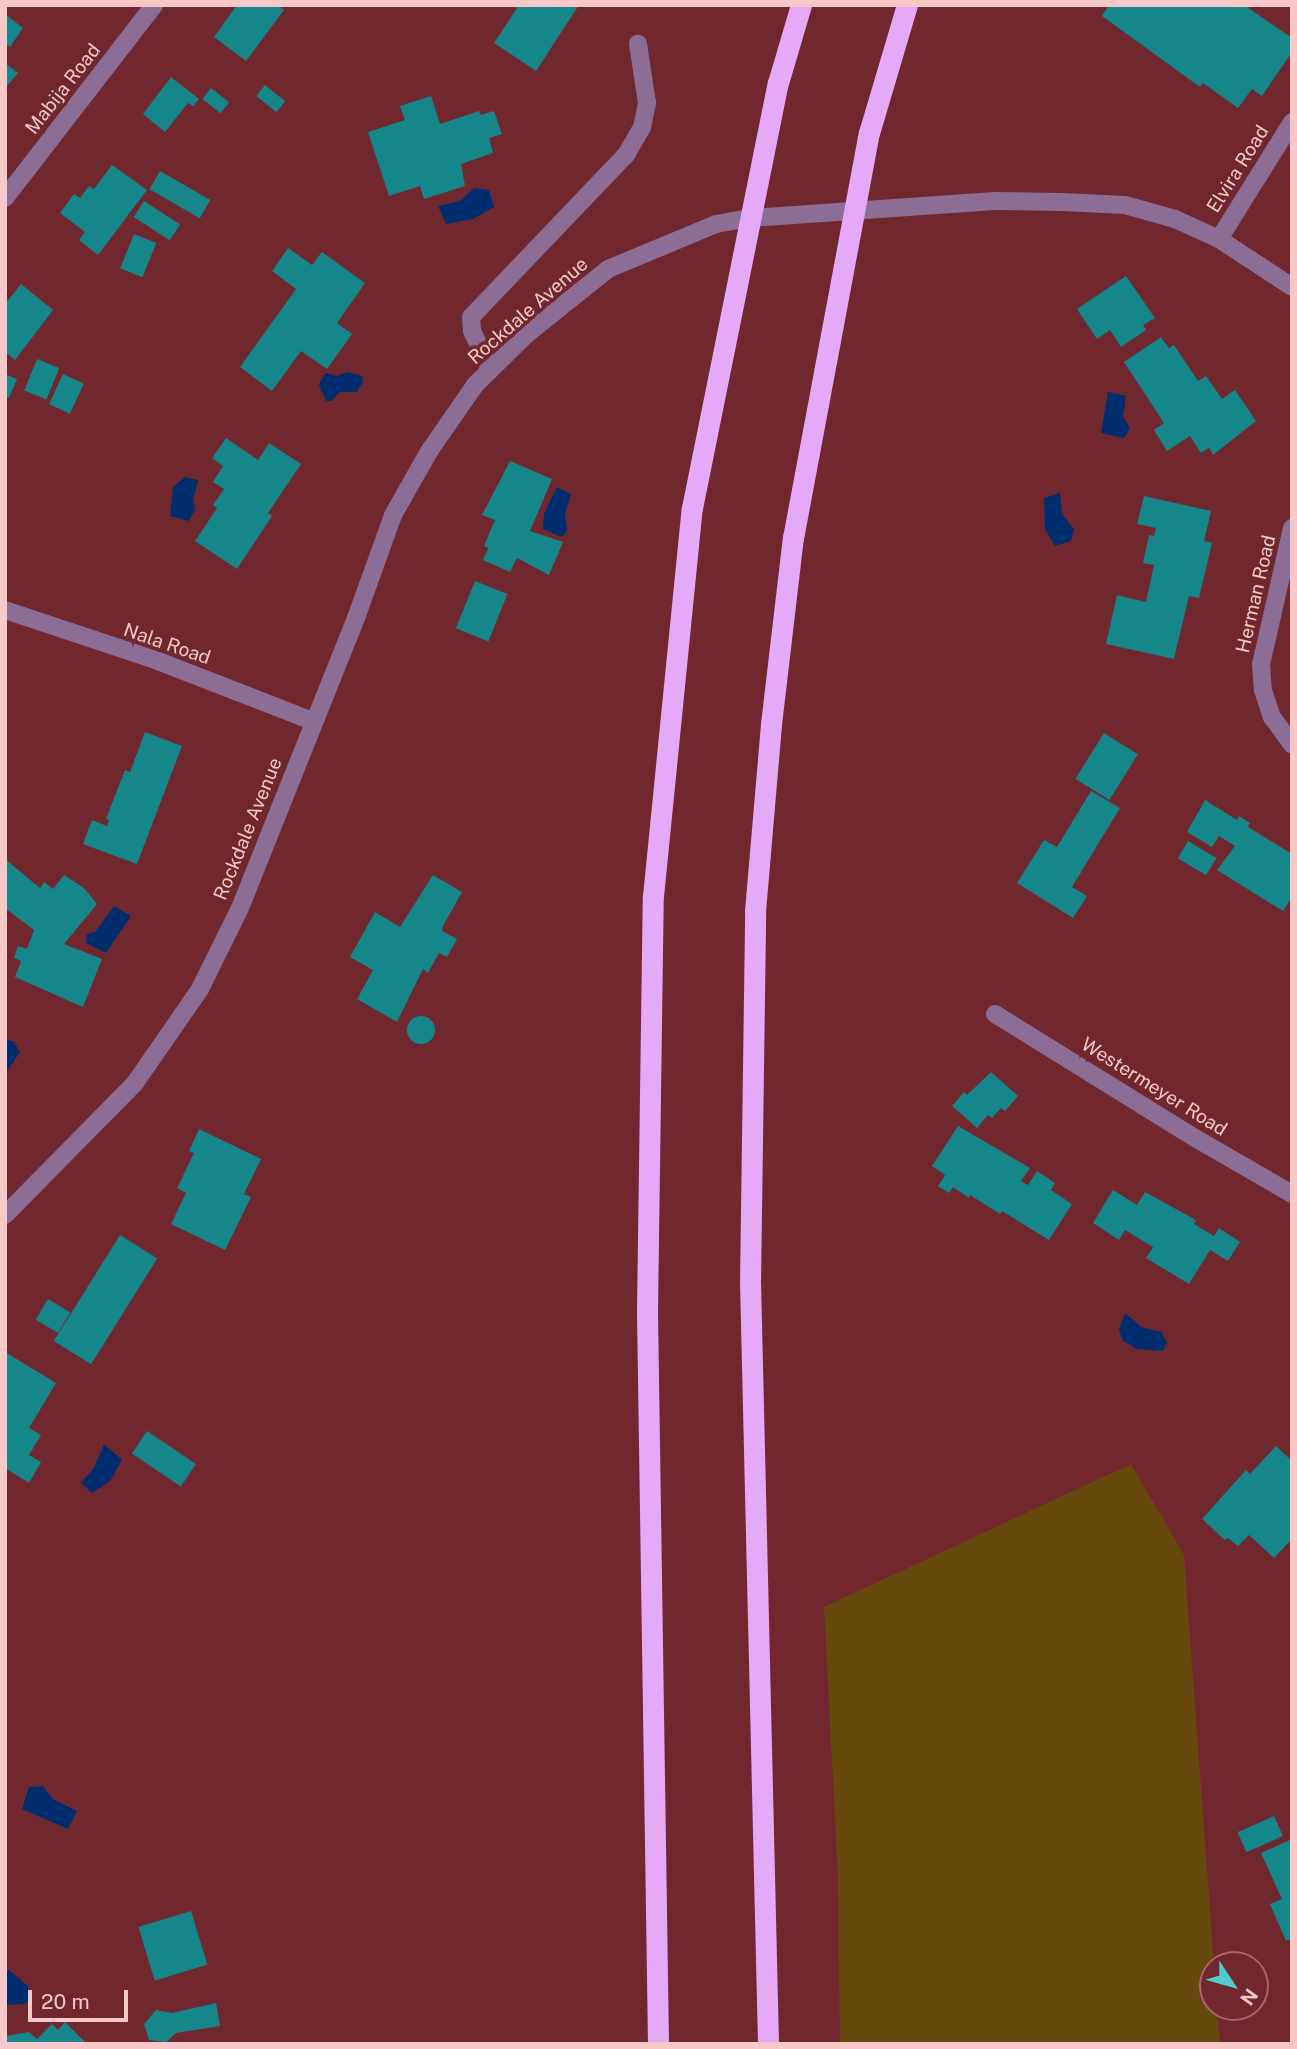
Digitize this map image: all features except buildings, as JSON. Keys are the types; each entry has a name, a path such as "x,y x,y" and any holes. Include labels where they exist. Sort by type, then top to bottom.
{"highway":[{"path":"658,2044 647,1310 653,896 692,508 778,83 801,5"},
{"path":"768,2044 750,1283 755,911 771,724 793,538 869,133 907,5"}],"street":[{"name":"Mabija Road","path":"5,198 154,5"},
{"path":"491,369 472,331 471,317 626,155 642,127 647,103 638,44"},
{"name":"Elvira Road","path":"1219,239 1292,122"},
{"name":"Rockdale Avenue","path":"5,1215 135,1083 200,989 240,908 356,618 393,515 455,412 491,369 527,334 608,270 716,224 750,218 994,201 1125,205 1175,219 1219,239 1292,287"},
{"name":"Herman Road","path":"1292,528 1261,664 1263,691 1272,717 1292,745"},
{"name":"Nala Road","path":"5,610 158,661 313,721"},
{"name":"Westermeyer Road","path":"995,1014 1195,1138 1292,1194"}],"shaded area":[{"path":"1131,1464 1184,1555 1213,1951 1199,1951 1199,2021 1218,2021 1220,2044 840,2044 838,1877 824,1607"}],"water":[{"path":"474,188 489,190 494,207 473,219 446,224 438,206 460,201"},
{"path":"347,372 362,376 363,382 357,392 340,392 331,401 326,401 319,385 323,377 326,373 336,376"},
{"path":"1108,392 1126,396 1123,417 1130,428 1124,438 1101,433"},
{"path":"185,477 198,480 193,501 195,510 189,521 170,516 173,487"},
{"path":"557,487 571,494 565,514 567,531 562,537 543,529 544,514"},
{"path":"1060,493 1062,514 1074,529 1071,541 1055,546 1045,529 1044,498"},
{"path":"114,906 131,916 106,953 86,943 87,934 95,932"},
{"path":"5,1040 13,1041 20,1052 5,1074"},
{"path":"1125,1313 1141,1327 1161,1332 1167,1342 1163,1351 1137,1349 1123,1341 1119,1330"},
{"path":"104,1444 122,1460 110,1481 92,1493 81,1483 94,1468"},
{"path":"43,1786 53,1799 77,1811 68,1829 22,1809 29,1787"},
{"path":"9,1970 28,1986 30,1999 25,2004 5,2005 5,1972"}]}
